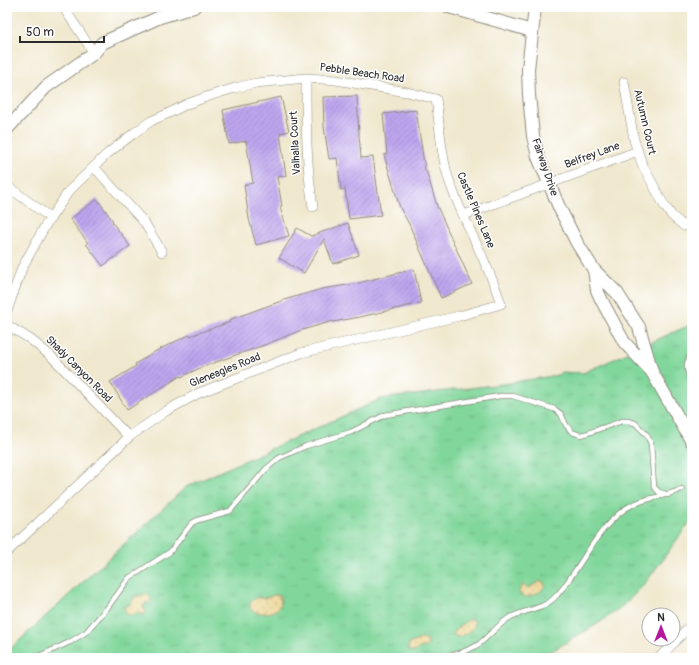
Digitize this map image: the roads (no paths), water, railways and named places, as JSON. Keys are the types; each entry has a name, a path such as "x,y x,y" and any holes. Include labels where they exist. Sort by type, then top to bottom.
{"street":[{"path":"63,7 94,54"},
{"path":"7,129 46,87 94,54 102,43 160,17 194,7"},
{"path":"449,7 532,31"},
{"name":"Fairway Drive","path":"535,7 528,69 530,113 538,157 559,207 577,243 594,270 617,292 639,328 652,372"},
{"name":"Pebble Beach Road","path":"7,311 22,268 51,218 69,191 107,154 145,125 187,104 212,95 256,83 306,78 336,80 408,92 436,99"},
{"name":"Valhalla Court","path":"306,78 306,143 313,207"},
{"name":"Autumn Court","path":"624,82 632,129 642,164 664,205 672,216 684,226 692,220"},
{"name":"Castle Pines Lane","path":"436,99 447,172 464,216 495,283 501,304"},
{"name":"Belfrey Lane","path":"464,216 638,151"},
{"path":"94,167 144,222 162,252"},
{"path":"7,186 51,218"},
{"name":"Fairway Drive","path":"594,270 597,290 624,342 652,372 692,442"},
{"path":"608,311 623,302"},
{"name":"Gleneagles Road","path":"7,552 129,437 166,411 199,393 301,353 459,316 501,304"},
{"name":"Shady Canyon Road","path":"7,326 30,339 51,356 129,437"},
{"path":"659,658 692,624"}],"lane":[{"path":"692,356 686,364 692,382"},
{"path":"36,658 70,642 86,632 108,607 129,578 170,552 192,523 230,511 261,474 279,458 306,446 351,432 385,414 432,408 492,397 507,396 526,400 554,409 560,414 572,432 580,435 622,421 632,422 643,430 650,440 654,487 659,492 668,495"},
{"path":"445,658 478,645 508,619 539,607 554,598 601,532 626,508 647,499 668,495 682,489"}]}
